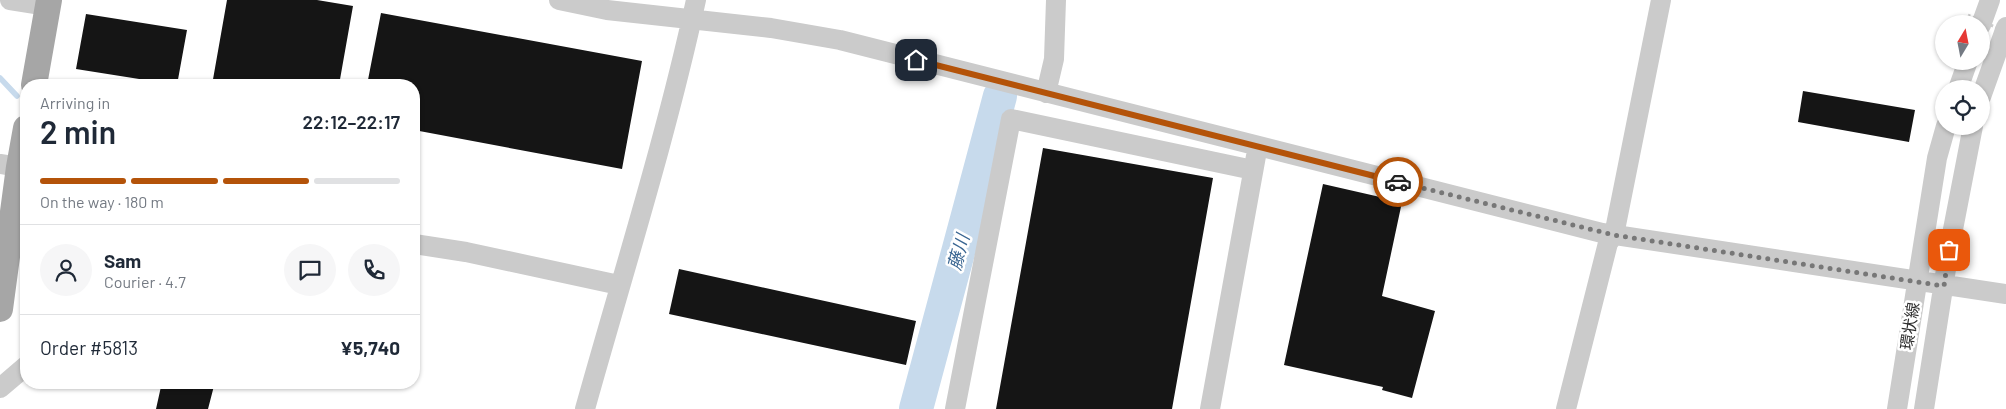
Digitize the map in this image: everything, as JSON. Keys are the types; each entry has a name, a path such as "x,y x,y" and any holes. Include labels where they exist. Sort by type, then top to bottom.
{"main road":[{"path":"35,79 48,3"},
{"path":"0,309 10,166 20,145"}],"street":[{"path":"10,0 48,3"},
{"path":"559,0 608,10 694,9 771,28 840,40 1258,147 1614,235 2006,294"},
{"path":"1046,93 1054,59 1056,0"},
{"path":"1566,409 1608,243 1614,235 1661,0"},
{"path":"1979,15 1990,0"},
{"path":"585,409 619,285 645,202 694,9"},
{"path":"1987,80 2006,27"},
{"path":"955,409 1011,119 1253,170"},
{"name":"環状線","path":"1896,409 1937,158 1943,135"},
{"name":"環状線","path":"1924,409 1971,135"},
{"path":"1210,409 1258,147"},
{"path":"420,245 466,252 619,285"},
{"path":"0,388 20,371"}],"path":[{"path":"1990,26 2006,32"}],"building":[{"path":"227,0 317,0 353,6 340,79 213,79"},
{"path":"381,13 642,61 622,169 420,131 420,79 368,79"},
{"path":"86,14 187,30 178,79 139,79 76,69"},
{"path":"1803,91 1915,110 1909,142 1798,122"},
{"path":"1043,148 1213,178 1172,409 996,409"},
{"path":"1323,184 1402,202 1382,296 1435,311 1412,398 1382,390 1383,387 1284,365"},
{"path":"679,269 916,321 906,365 669,314"},
{"path":"160,389 213,389 208,409 156,409"}],"waterway":[{"path":"0,78 17,96"},
{"name":"藤川","path":"916,409 1000,96"}],"way so far":[{"path":"1398,182 1602,233 1944,286 1949,250"}],"route":[{"path":"916,60 1398,182"}]}
